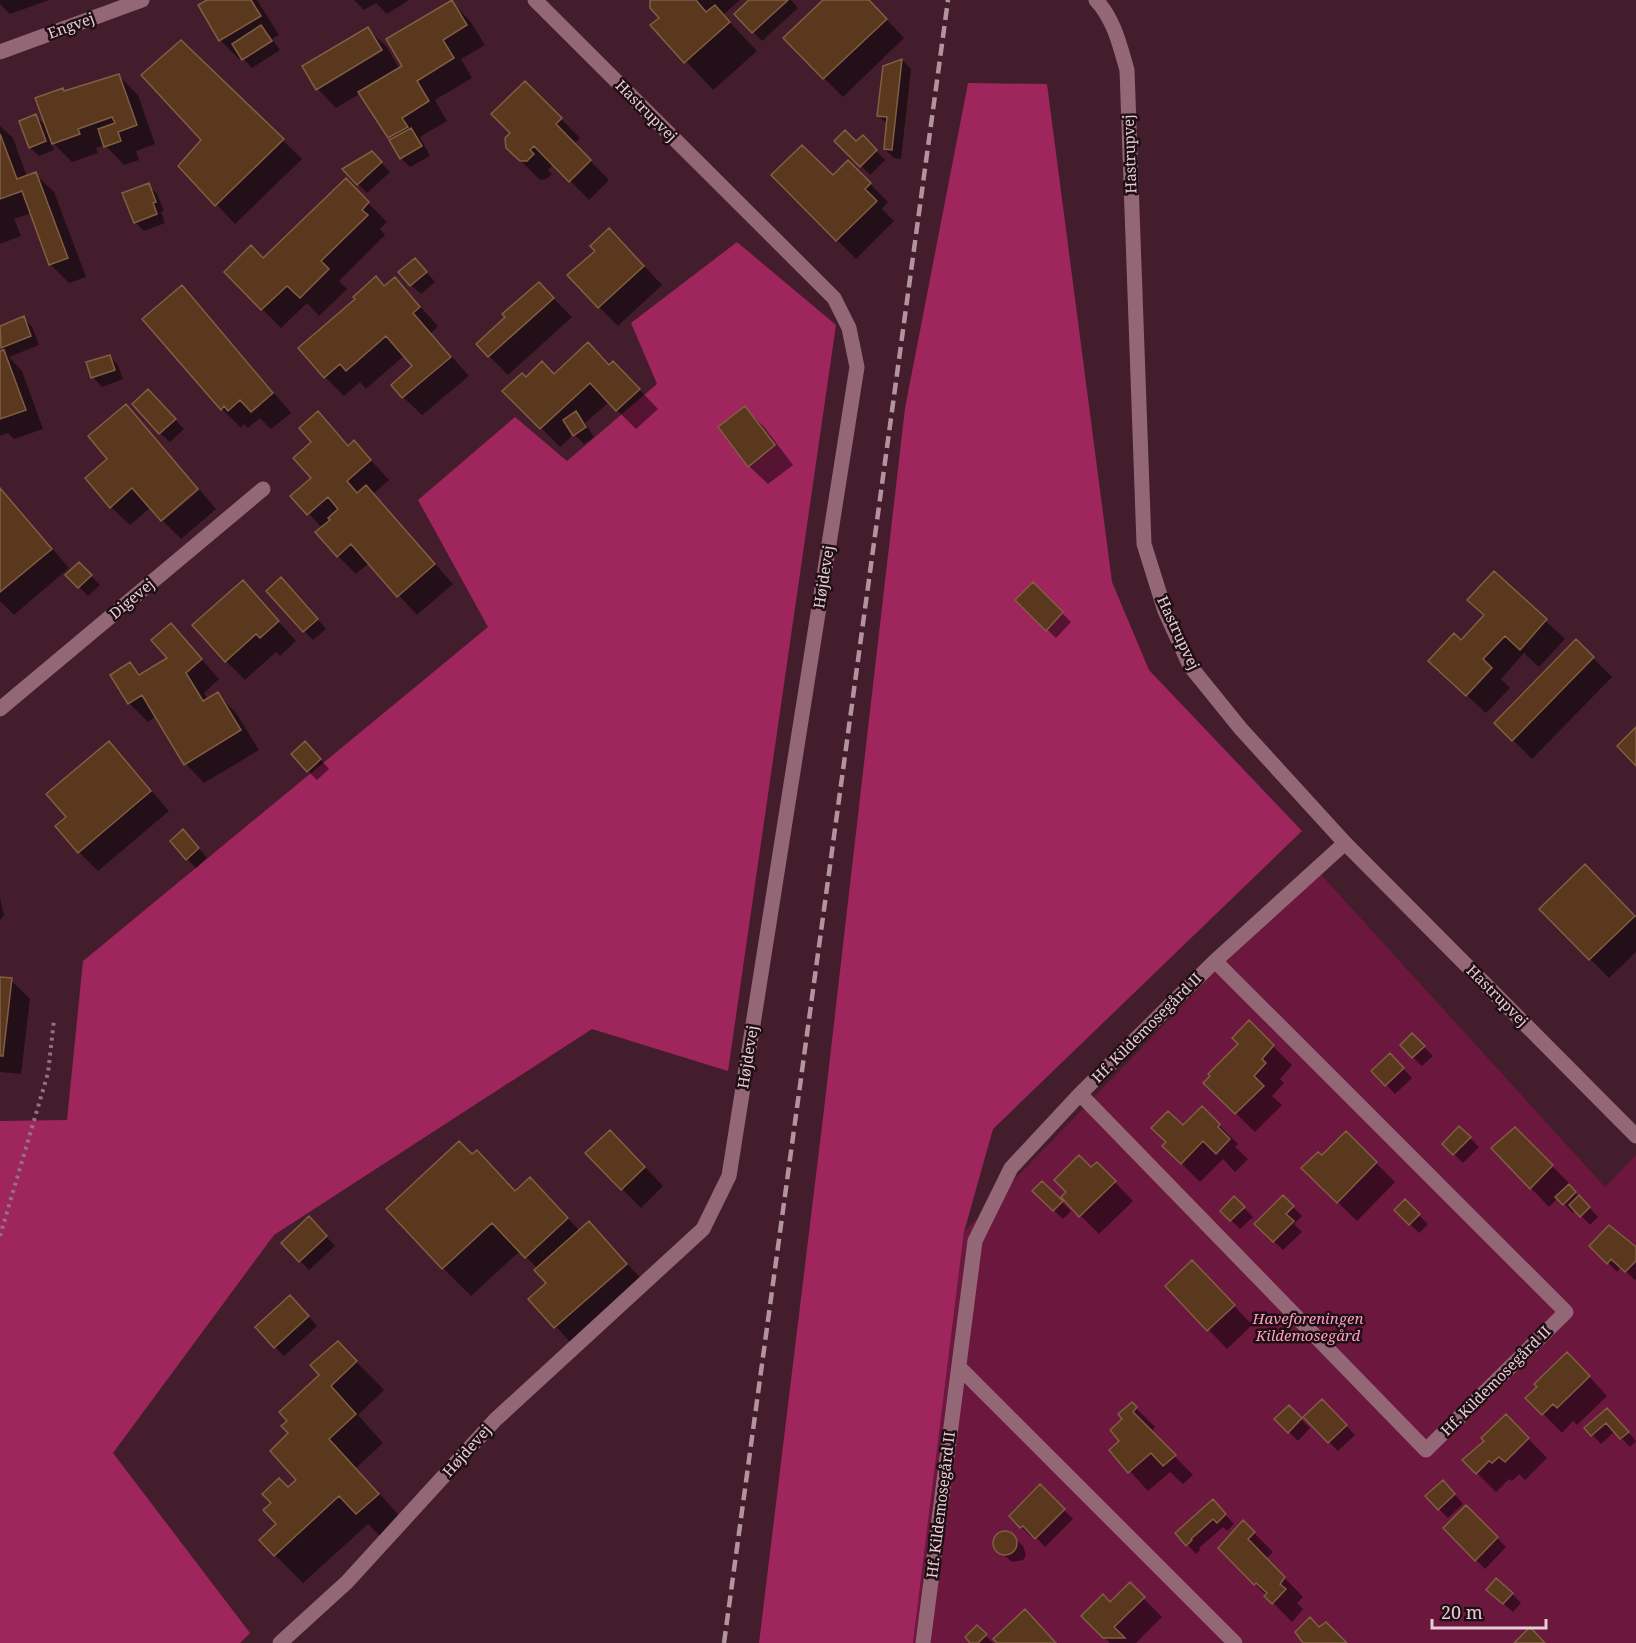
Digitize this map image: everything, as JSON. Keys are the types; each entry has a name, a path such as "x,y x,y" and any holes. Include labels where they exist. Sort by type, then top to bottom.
{"street":[{"name":"Engvej","path":"0,52 142,0"},
{"name":"Hastrupvej","path":"535,0 834,298"},
{"name":"Hastrupvej","path":"1096,0 1102,6 1117,36 1127,70 1144,544 1165,611 1190,666 1242,729 1345,843 1636,1136"},
{"name":"Højdevej","path":"280,1643 347,1582 495,1420 703,1229 729,1176 857,368 849,328 834,298"},
{"name":"Digevej","path":"0,709 263,489"},
{"name":"Hf. Kildemosegård II","path":"923,1643 975,1241 1011,1168 1080,1094 1215,961 1345,843"},
{"name":"Hf. Kildemosegård II","path":"1080,1094 1426,1450 1566,1312 1215,961"},
{"path":"958,1367 1235,1643"}],"path":[{"path":"0,1236 48,1073 54,1020"}],"green space":[{"name":"Haveforeningen Kildemosegård","path":"1315,868 1605,1187 1636,1155 1636,1643 913,1643 964,1232"}],"shaded area":[{"path":"968,83 1047,84 1112,582 1149,670 1302,831 993,1129 964,1232 913,1643 759,1643 825,1101 905,408"},
{"path":"737,242 836,325 728,1071 592,1029 274,1235 113,1453 250,1633 240,1643 0,1643 0,1121 67,1120 83,961 488,627 418,500 515,417 567,461 657,384 631,323"}],"building":[{"path":"207,0 251,0 261,16 219,41 198,5"},
{"path":"452,0 467,25 443,40 454,58 417,81 429,101 402,118 408,127 388,138 358,92 402,66 386,39"},
{"path":"650,0 696,0 706,12 715,5 730,22 684,63 650,25 659,18 650,8"},
{"path":"749,0 788,0 752,33 734,14"},
{"path":"823,0 869,0 887,19 823,79 783,38"},
{"path":"261,25 272,41 242,60 232,44"},
{"path":"368,27 382,50 316,90 302,66"},
{"path":"181,40 284,139 215,206 178,166 201,140 141,75"},
{"path":"902,59 892,150 884,149 887,117 877,116 883,66"},
{"path":"119,74 137,125 118,132 121,141 104,147 98,129 115,123 112,117 78,129 80,134 52,144 35,98 63,88 64,91"},
{"path":"525,81 562,118 556,124 591,160 569,182 534,146 530,150 534,154 527,161 520,161 506,148 505,138 510,133 491,114"},
{"path":"36,114 46,141 29,148 19,121"},
{"path":"411,128 422,146 400,159 389,140"},
{"path":"845,130 856,141 863,135 877,150 860,167 834,141"},
{"path":"0,134 17,179 36,172 68,258 49,265 22,191 0,199"},
{"path":"802,145 833,175 848,160 871,183 865,189 877,201 836,241 771,175"},
{"path":"372,151 382,162 357,185 342,169"},
{"path":"346,178 369,202 362,210 368,215 321,261 329,269 300,298 287,286 261,310 224,272 251,245 263,258"},
{"path":"149,183 156,202 153,203 157,214 134,223 122,193"},
{"path":"609,228 644,266 598,308 567,275 595,251 590,246"},
{"path":"415,258 427,272 410,286 398,272"},
{"path":"376,276 384,286 395,277 420,307 413,313 451,357 402,398 391,385 412,366 386,336 346,371 340,364 324,378 298,348 355,299 353,297"},
{"path":"539,282 554,298 488,357 476,344 505,317 502,314"},
{"path":"182,285 273,393 251,412 240,400 228,411 224,406 221,410 142,319"},
{"path":"24,316 31,336 1,348 0,326"},
{"path":"588,342 609,365 613,361 640,389 616,411 590,383 540,429 502,391 522,373 526,377 542,361 554,374"},
{"path":"4,350 26,410 0,419 0,351"},
{"path":"110,355 115,370 91,378 86,362"},
{"path":"148,389 176,419 159,434 132,404"},
{"path":"126,404 198,489 161,521 132,488 110,508 85,478 107,459 88,436"},
{"path":"745,406 775,445 748,467 718,427"},
{"path":"318,411 348,446 354,440 371,460 347,481 357,493 366,485 435,564 397,597 351,544 337,557 315,532 330,520 328,518 338,509 328,497 307,515 290,496 311,478 293,458 311,442 299,428"},
{"path":"576,411 586,427 573,436 563,420"},
{"path":"0,488 52,549 0,592"},
{"path":"79,562 92,575 78,588 65,575"},
{"path":"1494,571 1547,619 1520,650 1505,636 1483,659 1492,668 1466,696 1428,661 1454,633 1461,640 1484,615 1467,600"},
{"path":"281,577 318,619 303,632 266,591"},
{"path":"243,580 279,621 260,638 256,634 225,662 192,625"},
{"path":"1033,582 1063,612 1046,631 1015,600"},
{"path":"171,623 202,659 186,673 203,701 218,692 241,730 184,765 142,695 128,704 110,675 130,662 139,675 167,658 151,640"},
{"path":"1576,639 1594,657 1512,741 1494,723"},
{"path":"1636,727 1636,766 1617,746"},
{"path":"109,741 151,791 78,853 55,826 66,817 46,794"},
{"path":"305,741 321,759 307,772 291,754"},
{"path":"183,829 199,848 186,860 170,841"},
{"path":"1585,864 1635,916 1589,960 1539,909"},
{"path":"0,977 12,978 3,1056 0,1056"},
{"path":"1249,1020 1274,1045 1262,1059 1266,1063 1254,1076 1264,1086 1235,1114 1203,1083 1210,1076 1208,1074 1238,1044 1232,1038"},
{"path":"1412,1033 1425,1046 1412,1058 1400,1045"},
{"path":"1390,1053 1404,1068 1385,1086 1371,1071"},
{"path":"1202,1106 1220,1124 1218,1127 1230,1139 1216,1154 1203,1141 1181,1164 1162,1146 1166,1142 1151,1128 1168,1111 1183,1125"},
{"path":"1459,1126 1471,1137 1453,1155 1442,1144"},
{"path":"1515,1127 1553,1165 1530,1189 1491,1148"},
{"path":"610,1130 645,1167 621,1190 585,1153"},
{"path":"1346,1131 1377,1162 1337,1203 1301,1168 1318,1152 1322,1155"},
{"path":"459,1141 472,1154 477,1150 515,1191 530,1177 568,1218 525,1258 492,1223 442,1269 386,1209"},
{"path":"1079,1155 1091,1167 1097,1162 1116,1181 1079,1217 1061,1197 1066,1192 1054,1180"},
{"path":"1042,1181 1063,1201 1053,1211 1032,1191"},
{"path":"1569,1184 1576,1192 1563,1205 1555,1197"},
{"path":"1283,1195 1294,1206 1286,1214 1294,1221 1273,1242 1254,1224"},
{"path":"1579,1195 1590,1207 1580,1217 1569,1205"},
{"path":"1234,1196 1245,1207 1230,1221 1220,1211"},
{"path":"1405,1199 1420,1214 1409,1225 1394,1210"},
{"path":"309,1216 327,1236 299,1262 281,1243"},
{"path":"589,1221 627,1264 554,1328 528,1299 546,1283 534,1270"},
{"path":"1609,1225 1636,1247 1636,1261 1625,1272 1611,1259 1607,1264 1589,1246"},
{"path":"1192,1260 1235,1305 1207,1331 1165,1286"},
{"path":"290,1295 309,1316 274,1348 255,1327"},
{"path":"338,1341 357,1361 331,1386 356,1414 329,1439 379,1494 356,1514 339,1496 274,1556 259,1540 276,1524 263,1510 271,1503 262,1494 279,1478 288,1487 296,1480 270,1451 288,1433 281,1426 287,1421 279,1412 319,1375 310,1365"},
{"path":"1567,1352 1590,1376 1557,1408 1553,1404 1542,1415 1525,1398 1537,1387 1534,1384"},
{"path":"1322,1399 1347,1425 1328,1443 1303,1417"},
{"path":"1132,1402 1137,1407 1133,1412 1176,1455 1163,1466 1151,1453 1128,1473 1109,1450 1119,1441 1110,1430 1122,1419 1118,1414"},
{"path":"1289,1405 1302,1418 1288,1433 1274,1419"},
{"path":"1607,1408 1629,1432 1620,1439 1606,1423 1591,1436 1584,1428"},
{"path":"1506,1414 1529,1438 1505,1462 1499,1457 1492,1463 1489,1461 1476,1474 1462,1460 1484,1441 1481,1438"},
{"path":"1443,1480 1455,1494 1438,1510 1425,1496"},
{"path":"1040,1484 1065,1509 1035,1539 1009,1516"},
{"path":"1213,1499 1226,1514 1217,1523 1213,1519 1186,1546 1175,1533"},
{"path":"1466,1505 1498,1537 1475,1561 1443,1528"},
{"path":"1243,1520 1255,1532 1248,1539 1285,1577 1280,1584 1286,1589 1272,1604 1264,1596 1267,1593 1256,1583 1254,1585 1218,1548"},
{"path":"1005,1531 1013,1535 1017,1543 1013,1551 1005,1555 997,1551 993,1543 997,1535"},
{"path":"1496,1578 1513,1593 1503,1604 1486,1590"},
{"path":"1130,1582 1145,1597 1114,1627 1125,1638 1103,1638 1081,1616 1103,1594 1110,1602"},
{"path":"1025,1609 1056,1643 997,1643 993,1639"},
{"path":"1310,1617 1319,1627 1326,1622 1347,1643 1303,1643 1295,1632"},
{"path":"977,1625 987,1634 978,1643 970,1643 965,1637"},
{"path":"1530,1627 1545,1643 1514,1643"}],"railway":[{"path":"724,1643 948,0"}]}
